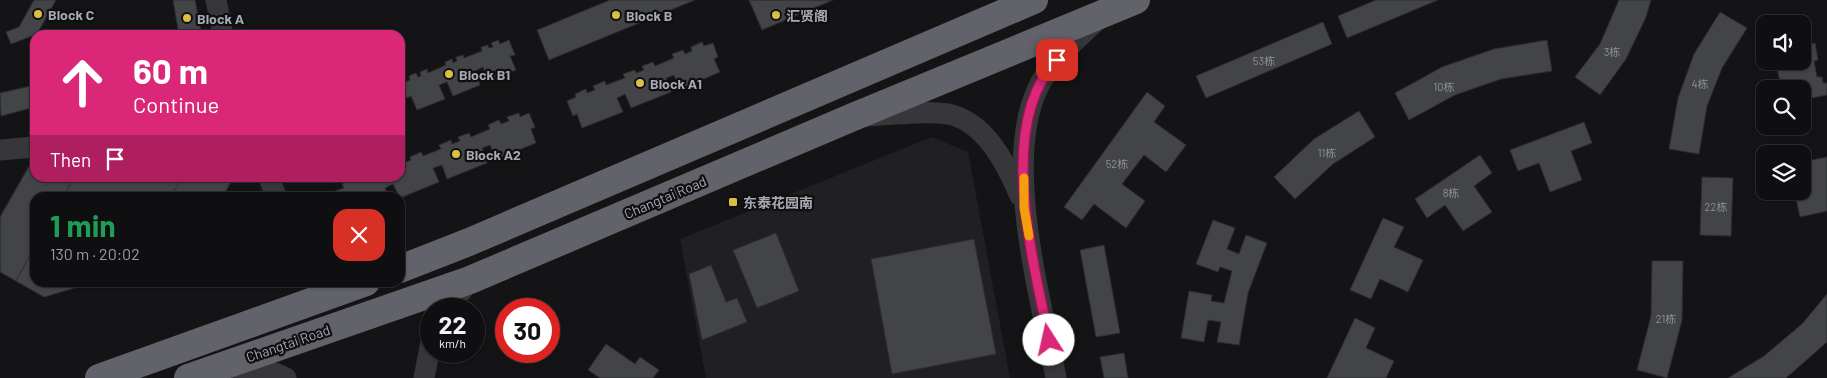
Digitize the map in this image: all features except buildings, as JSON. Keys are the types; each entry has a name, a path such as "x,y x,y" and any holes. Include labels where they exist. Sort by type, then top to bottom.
{"highway":[{"path":"405,267 478,238 1003,6 1034,0"},
{"name":"Changtai Road","path":"188,378 470,280 853,117 1136,0"},
{"name":"Changtai Road","path":"99,378 314,292 340,287"}],"street":[{"path":"216,0 222,30"},
{"path":"1024,208 1024,140 1029,112 1037,90 1049,68 1102,14"},
{"path":"853,117 929,112 950,115 969,124 994,145 1008,167 1024,208 1056,378"},
{"path":"0,150 30,147"},
{"path":"456,298 470,280"},
{"path":"424,378 427,363"},
{"path":"220,367 253,368 278,373 286,378"}],"shaded area":[{"path":"932,137 968,152 1010,378 706,378 680,239"}],"slow traffic":[{"path":"1024,178 1024,208 1029,236"}],"place":[{"name":"Block C","path":"38,14"},
{"name":"Block B","path":"616,15"},
{"name":"汇贤阁","path":"776,15"},
{"name":"Block A","path":"187,18"},
{"name":"Block B1","path":"449,74"},
{"name":"Block A1","path":"640,83"},
{"name":"Block A2","path":"456,154"},
{"name":"东泰花园南","path":"733,202"}],"route":[{"path":"1049,340 1024,208 1024,140 1029,112 1037,90 1049,68 1057,60"}]}
